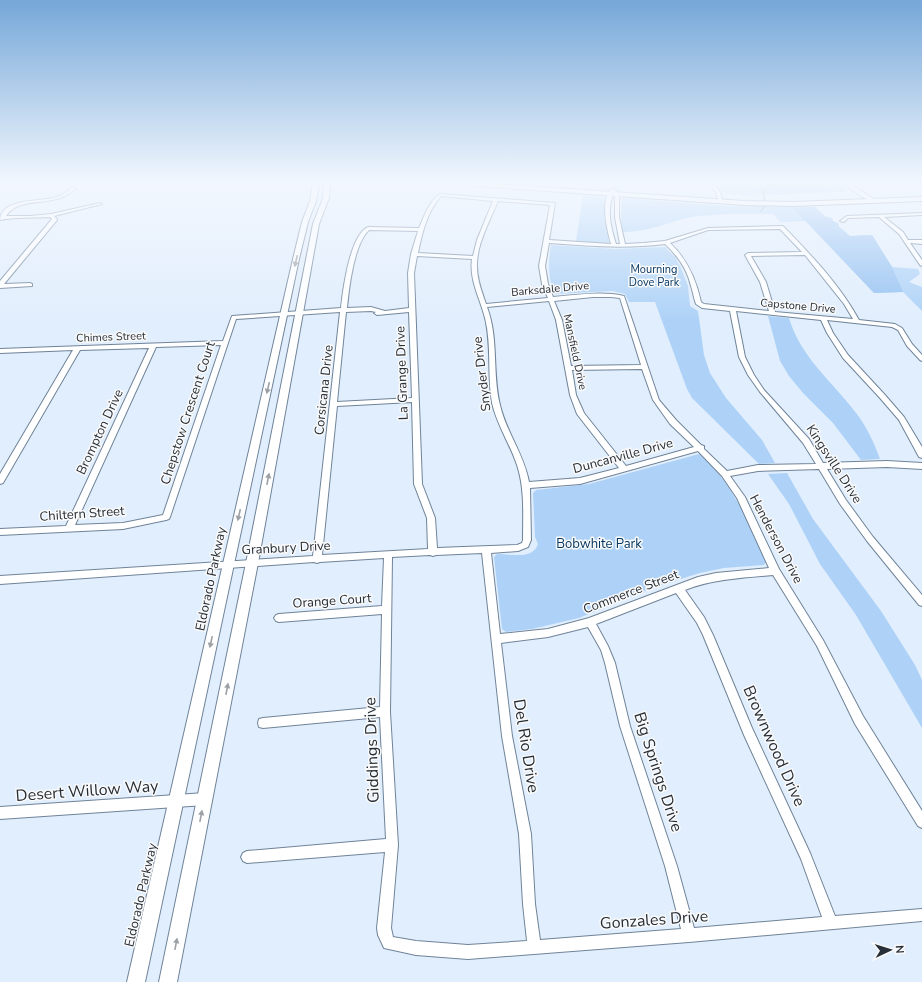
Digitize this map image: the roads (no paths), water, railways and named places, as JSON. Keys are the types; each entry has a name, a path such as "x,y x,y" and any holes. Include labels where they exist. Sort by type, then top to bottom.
{"main road":[{"name":"Eldorado Parkway","path":"136,982 284,315 309,229"},
{"name":"Eldorado Parkway","path":"168,982 252,563 299,315 310,229"}],"street":[{"path":"0,286 47,229"},
{"name":"Corsicana Drive","path":"317,560 350,270 357,246 364,230 366,229"},
{"name":"Corsicana Drive","path":"390,229 422,230"},
{"name":"Snyder Drive","path":"485,229 475,258 476,280 484,306 491,338 495,396 499,415 522,465 526,485 527,540 525,545"},
{"name":"Mansfield Drive","path":"549,229 542,266 545,284 559,320 570,368 573,394 581,414 624,469"},
{"path":"610,229 614,246"},
{"path":"619,229 623,246"},
{"path":"547,241 623,246 666,242 708,229 714,229"},
{"path":"783,229 806,253 847,303 857,321"},
{"path":"896,229 907,241 922,264"},
{"name":"La Grange Drive","path":"422,230 414,254 411,273 415,400 418,484 431,518 433,553"},
{"path":"907,241 922,242"},
{"name":"Capstone Drive","path":"666,242 684,261 693,280 700,306 894,325 900,329 908,345 922,359"},
{"path":"773,314 763,282 748,255 806,253"},
{"path":"414,254 475,258"},
{"path":"0,286 30,285"},
{"name":"Barksdale Drive","path":"484,306 550,298 618,295"},
{"name":"Henderson Drive","path":"618,295 624,300 644,368 656,400 673,422 701,448 725,474 751,517 775,570 820,643 859,720 919,811 922,822"},
{"path":"284,315 344,313 372,314 382,311 412,310"},
{"name":"Kingsville Drive","path":"732,310 742,357 751,375 762,391 798,430 822,466 843,502 870,539 922,602"},
{"name":"Chepstow Crescent Court","path":"166,517 234,317 284,315"},
{"path":"823,318 834,343 844,358 893,407 906,424 922,455"},
{"name":"Chimes Street","path":"3,351 224,343"},
{"name":"Brompton Drive","path":"69,529 153,346"},
{"path":"0,482 78,348"},
{"path":"0,359 3,351"},
{"path":"570,368 644,368"},
{"path":"335,404 415,400"},
{"name":"Duncanville Drive","path":"526,485 580,481 701,448"},
{"path":"725,474 758,468 887,464 922,466"},
{"name":"Chiltern Street","path":"0,532 123,526 166,517"},
{"name":"Granbury Drive","path":"0,580 228,564 317,560 388,554 518,548 525,545"},
{"name":"Del Rio Drive","path":"486,549 507,736 524,834 529,904 534,946"},
{"name":"Giddings Drive","path":"388,554 385,712 392,845 384,928 385,935 389,943"},
{"name":"Commerce Street","path":"497,639 542,634 590,622 678,588 716,577 775,570"},
{"name":"Brownwood Drive","path":"678,588 701,620 708,635 748,731 806,857 831,923"},
{"name":"Orange Court","path":"279,618 387,610"},
{"name":"Big Springs Drive","path":"590,622 605,649 610,663 625,726 671,866 689,934"},
{"path":"263,723 385,712"},
{"name":"Desert Willow Way","path":"0,813 205,799"},
{"path":"247,857 392,845"},
{"name":"Gonzales Drive","path":"389,943 416,948 452,951 534,946 922,915"}],"park label":[{"name":"Mourning Dove Park","path":"654,275"},
{"name":"Bobwhite Park","path":"599,544"}]}
